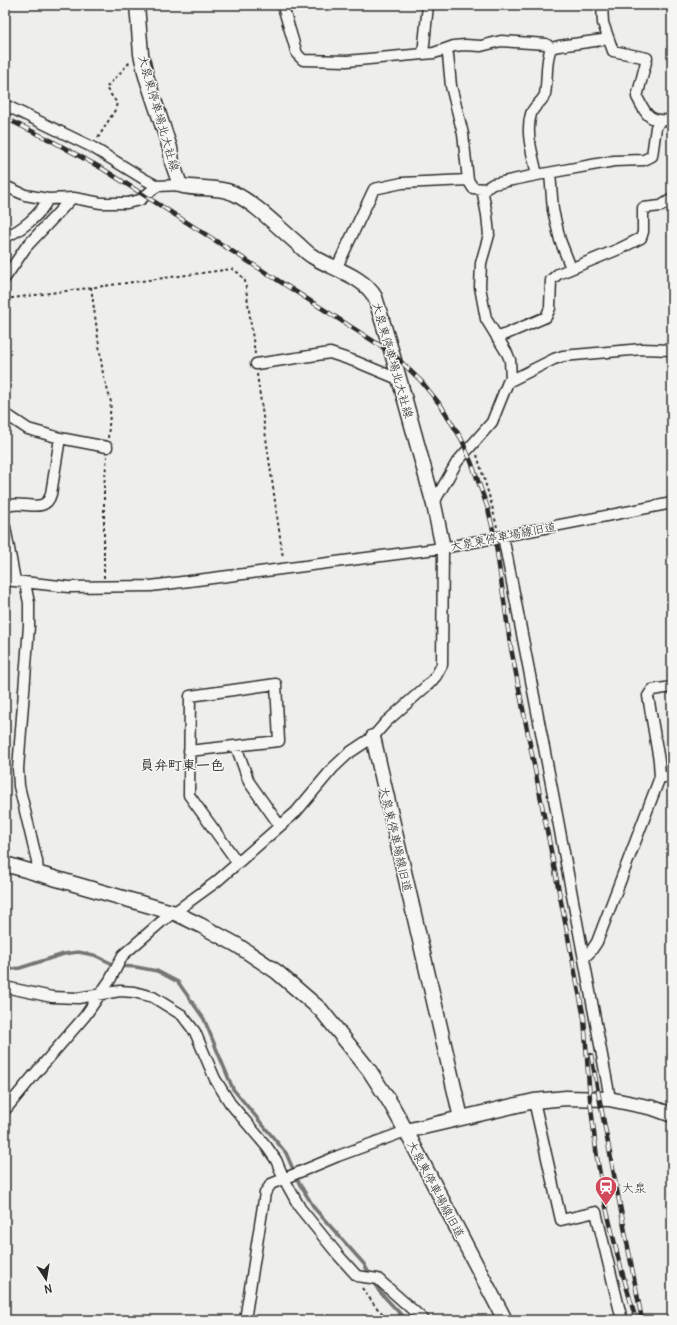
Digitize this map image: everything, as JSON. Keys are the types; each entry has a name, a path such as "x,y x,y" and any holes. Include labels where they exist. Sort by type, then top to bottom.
{"street":[{"name":"大泉東停車場北大社線","path":"138,5 141,54 146,76 170,148 172,162 180,185 189,188 224,190 235,194 250,203 311,256 357,279 371,291 375,297 434,505 443,548"},
{"path":"285,5 284,10 298,54 303,60 347,61 434,53 454,46 481,46 500,41 546,44 551,48"},
{"path":"423,54 428,5"},
{"path":"602,5 603,23 613,51 646,58 637,97 646,115 660,121 672,120"},
{"path":"537,175 528,128 531,112 544,97 547,83 548,54 551,48 608,38"},
{"path":"445,49 448,55 451,86 463,134 468,180 473,188 485,189"},
{"path":"5,105 92,147 157,186 180,185"},
{"path":"511,380 510,360 486,319 480,287 481,263 488,235 483,194 485,189 492,184 537,175 614,161 644,160 652,156 656,127 660,121"},
{"path":"550,173 553,210 560,240 571,268"},
{"path":"336,268 374,189 402,183 468,180"},
{"path":"5,186 25,195 48,199 72,198 101,203 127,203 140,200 157,186"},
{"path":"5,278 26,247 72,198"},
{"path":"5,237 27,224 45,205 48,199"},
{"path":"497,338 546,317 550,308 551,280 558,274 571,268 642,238 644,232 643,208 661,206 672,199"},
{"path":"434,505 457,462 492,422 505,387 511,380 554,358 563,356 642,349 672,350"},
{"path":"256,364 330,354 357,362 398,378"},
{"path":"5,416 10,417 28,429 60,438 107,447"},
{"path":"5,508 12,505 40,506 47,502 51,494 60,438"},
{"name":"大泉東停車場線旧道","path":"505,1320 406,1131 461,1118 373,737 386,722 430,683 440,669 442,660 443,548 672,503"},
{"path":"5,527 15,581 29,603 30,626 18,769 19,786 37,861 38,873"},
{"path":"501,537 584,958 609,1092 609,1099"},
{"path":"15,581 69,587 151,586 443,548"},
{"path":"189,751 279,741 276,684 190,696 189,751 189,795 238,863"},
{"path":"584,958 597,942 660,777 659,761 648,696 652,690 672,687"},
{"path":"5,1110 86,1016 110,980 119,960 123,955 161,922 216,882 238,863 296,812 333,768 349,753 373,737"},
{"path":"236,746 249,782 280,826"},
{"path":"660,777 672,777"},
{"path":"5,864 174,913 200,924 238,945 277,972 321,1010 369,1070 406,1131 338,1156 271,1184 265,1193 245,1320"},
{"path":"5,987 52,997 78,998 120,991 134,992 153,997 182,1015 195,1032 218,1085 230,1103 276,1160 300,1208 359,1276 378,1279 424,1320"},
{"path":"461,1118 534,1101 566,1098 609,1099 653,1108 672,1115"},
{"path":"534,1101 561,1220 596,1212 622,1320"}],"path":[{"path":"92,147 115,110 117,102 106,88 131,60 141,54"},
{"path":"5,299 232,269 240,274 245,281 284,569"},
{"path":"472,444 484,475 501,537"},
{"path":"359,1276 361,1286 376,1307 389,1320"}],"waterway":[{"path":"5,970 20,968 64,954 78,952 94,955 117,966 136,967 157,971 178,982 204,1019 233,1089 286,1153 299,1183 315,1209 364,1264 370,1275"},
{"path":"373,1281 379,1291 406,1320"}],"railway":[{"path":"5,118 52,141 103,169 392,353 421,381 442,407 462,440 488,509 495,538 510,643 584,1018 590,1099 597,1158 606,1207 619,1261 636,1320"},
{"path":"591,1055 642,1320"}],"place":[{"name":"大泉","path":"606,1206"}],"district":[{"name":"員弁町東一色","path":"182,765"}]}
